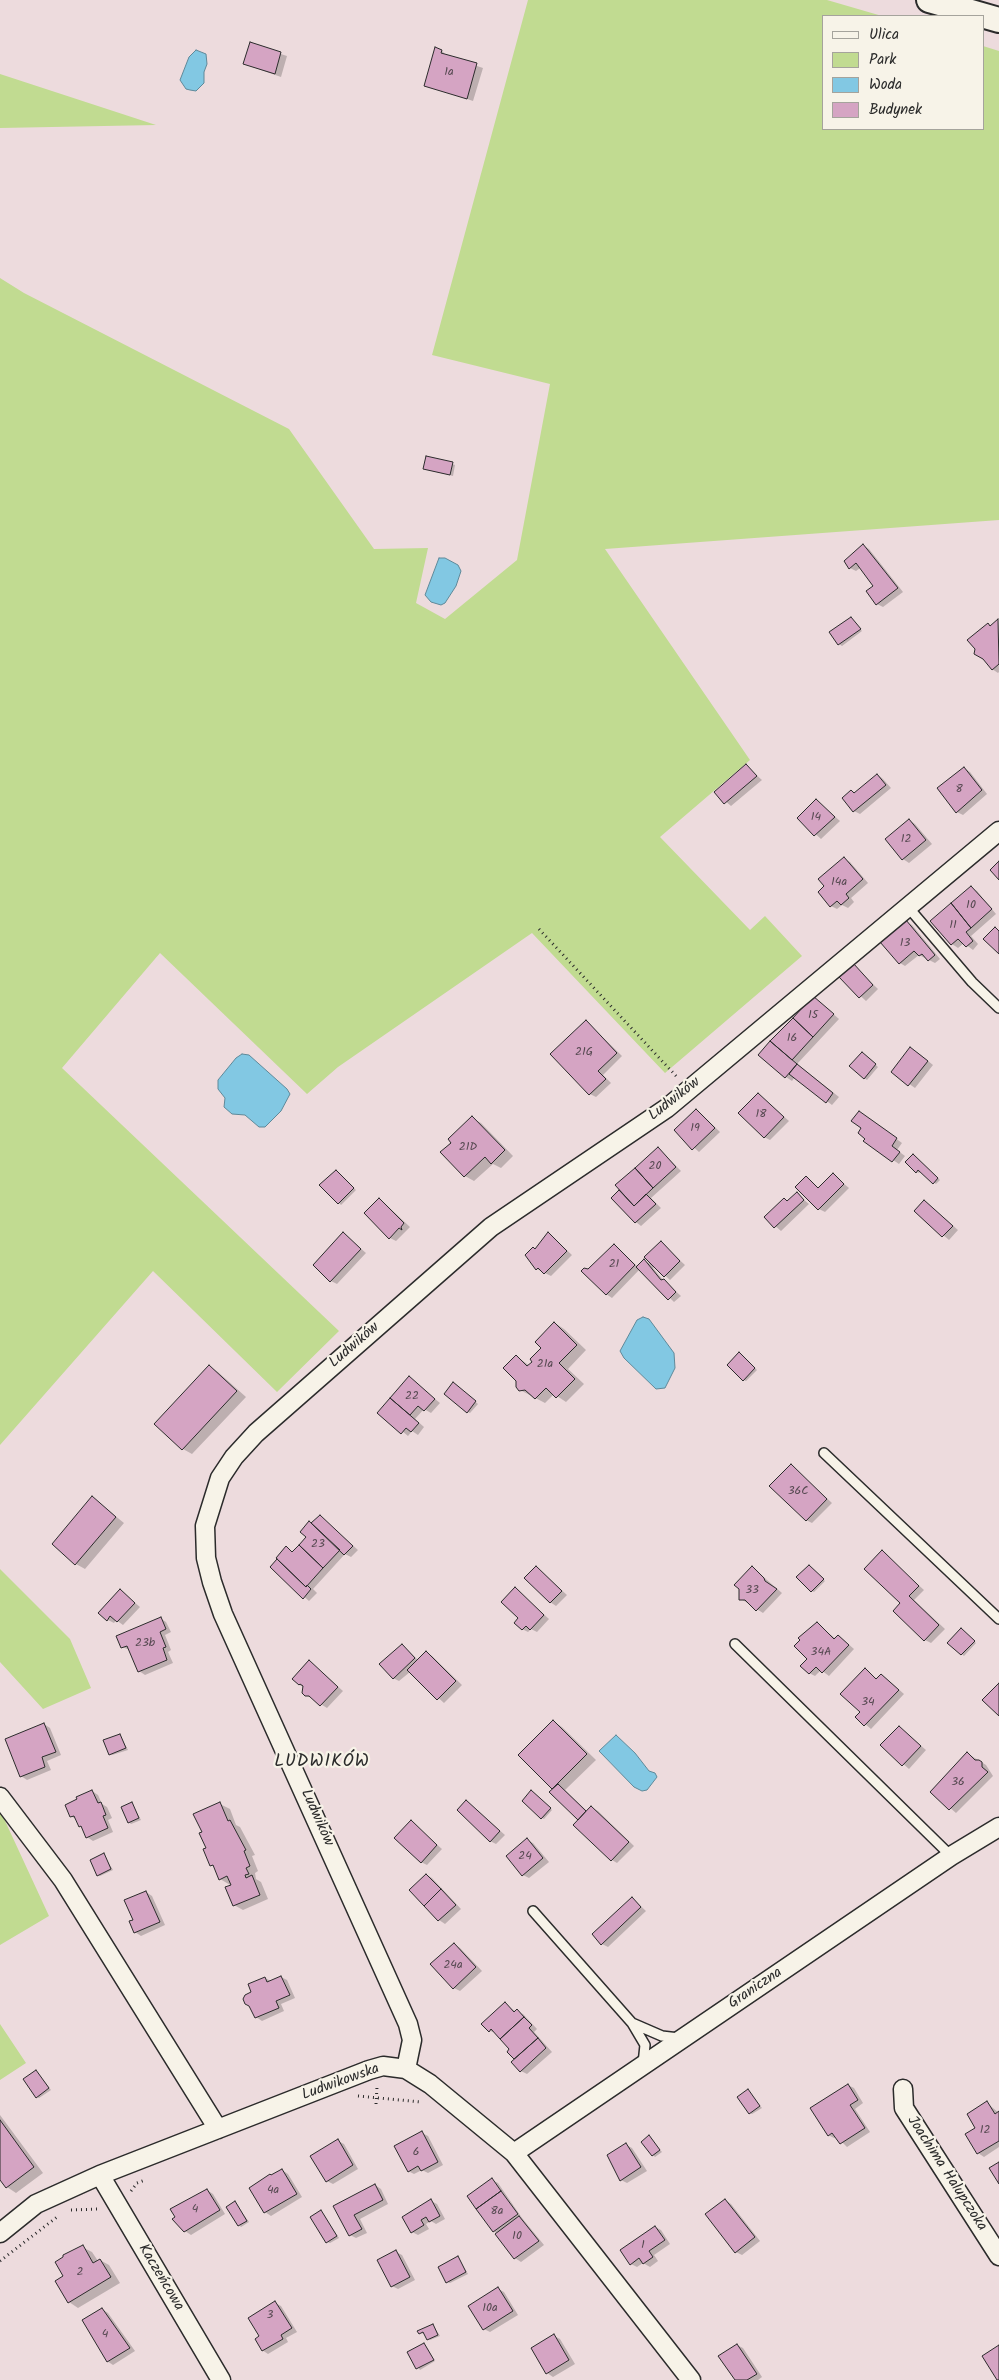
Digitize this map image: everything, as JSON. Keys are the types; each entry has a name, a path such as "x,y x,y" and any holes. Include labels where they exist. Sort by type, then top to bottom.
{"main road":[{"path":"929,0 982,15"},
{"path":"984,16 999,20"}],"street":[{"name":"Ludwików","path":"406,2069 412,2040 408,2024 223,1614 206,1558 205,1526 210,1503 220,1478 229,1464 256,1433 491,1227 667,1108 999,830"},
{"path":"0,1797 63,1880 218,2129"},
{"name":"Graniczna","path":"514,2153 951,1856 999,1827"},
{"name":"Ludwikowska","path":"0,2233 36,2204 100,2175 368,2070 382,2066 406,2069 430,2084 514,2153 691,2380"},
{"name":"Joachima Halupczoka","path":"903,2089 904,2108 999,2256"},
{"name":"Kaczeńcowa","path":"100,2175 221,2380"}],"lane":[{"path":"908,907 972,982 999,1008"},
{"path":"824,1454 999,1619"},
{"path":"735,1644 951,1856"},
{"path":"533,1911 632,2023 645,2045 643,2065"},
{"path":"632,2023 662,2036 682,2039"}],"path":[{"path":"540,929 689,1090"},
{"path":"376,2104 378,2083"},
{"path":"349,2099 358,2096 429,2103"},
{"path":"128,2195 137,2183 153,2176"},
{"path":"65,2210 101,2209"},
{"path":"0,2261 58,2216"}],"green space":[{"path":"528,0 827,0 879,15 822,15 822,130 984,130 984,46 999,51 999,520 605,549 750,760 660,837 750,930 765,916 802,956 665,1073 532,933 338,1067 307,1094 160,953 62,1068 339,1331 277,1392 153,1271 0,1445 0,278 24,293 289,429 374,549 428,548 416,603 445,619 517,560 550,384 432,355"},
{"path":"0,74 156,125 0,128"},
{"path":"0,1569 70,1639 91,1688 43,1709 0,1662"},
{"path":"0,1810 49,1916 0,1945"},
{"path":"0,2024 26,2063 0,2080"}],"water":[{"path":"196,50 206,54 207,64 204,72 204,83 196,91 186,89 180,80 189,57"},
{"path":"439,558 445,558 458,565 461,571 456,586 445,603 441,605 431,602 425,595"},
{"path":"242,1054 249,1055 287,1089 290,1094 281,1111 265,1127 259,1127 245,1115 232,1114 224,1107 225,1098 218,1089 218,1080 236,1058"},
{"path":"643,1317 649,1319 674,1353 675,1368 665,1388 656,1389 624,1358 620,1351 637,1320"},
{"path":"616,1735 635,1753 649,1771 655,1773 657,1777 647,1790 642,1791 634,1787 599,1751"}],"building":[{"path":"250,42 281,52 275,74 243,64"},
{"path":"435,47 442,50 441,53 477,63 467,99 424,86"},
{"path":"426,456 453,462 450,475 423,469"},
{"path":"863,544 898,588 876,605 866,591 873,586 856,563 849,569 844,561"},
{"path":"851,617 861,629 838,645 829,632"},
{"path":"998,619 999,664 992,670 983,659 974,654 975,649 967,640 988,623 990,626"},
{"path":"746,764 757,776 724,804 714,792"},
{"path":"964,767 982,790 956,813 937,788"},
{"path":"877,774 886,785 853,812 842,798 851,790 854,793"},
{"path":"816,799 835,817 814,836 797,818"},
{"path":"909,819 926,840 902,860 885,839"},
{"path":"844,857 863,879 846,894 849,898 841,905 837,901 830,907 818,892 824,886 818,879"},
{"path":"999,861 999,880 990,870"},
{"path":"971,886 992,909 971,928 951,903"},
{"path":"951,903 971,928 966,932 973,941 966,947 958,939 951,945 930,921"},
{"path":"906,920 935,955 928,961 922,954 919,956 914,951 899,964 880,942 890,933 894,923 897,927"},
{"path":"995,927 999,931 999,954 983,939"},
{"path":"853,963 873,985 859,998 839,977"},
{"path":"813,996 834,1014 813,1037 793,1018"},
{"path":"793,1018 813,1037 792,1060 770,1041"},
{"path":"586,1020 617,1053 598,1071 606,1079 589,1095 550,1054"},
{"path":"770,1041 797,1064 785,1078 758,1055"},
{"path":"910,1047 928,1061 908,1086 891,1072"},
{"path":"862,1052 876,1064 864,1079 849,1066"},
{"path":"797,1064 833,1093 826,1103 789,1074"},
{"path":"758,1093 784,1117 764,1138 738,1113"},
{"path":"696,1109 715,1128 692,1150 674,1130"},
{"path":"859,1111 897,1138 892,1146 900,1152 892,1162 863,1141 865,1139 858,1133 861,1128 851,1121"},
{"path":"472,1116 505,1150 491,1164 485,1157 464,1177 440,1152 451,1143 448,1139"},
{"path":"658,1147 676,1167 653,1188 635,1168"},
{"path":"913,1154 938,1178 933,1184 918,1170 916,1173 905,1162"},
{"path":"635,1168 653,1188 634,1206 615,1185"},
{"path":"336,1170 354,1188 338,1204 319,1185"},
{"path":"833,1173 844,1184 818,1210 795,1187 806,1176 818,1188"},
{"path":"619,1190 634,1206 646,1194 656,1204 635,1223 611,1198"},
{"path":"797,1192 804,1200 774,1228 764,1217 784,1198 787,1201"},
{"path":"379,1198 404,1223 401,1227 402,1230 399,1228 389,1239 364,1213"},
{"path":"924,1200 953,1226 942,1237 914,1211"},
{"path":"343,1232 361,1249 330,1282 313,1265"},
{"path":"548,1232 567,1251 544,1274 538,1268 536,1270 525,1255 533,1247 535,1249"},
{"path":"661,1241 680,1261 664,1277 644,1257"},
{"path":"614,1244 635,1265 606,1295 581,1271 584,1268 588,1269"},
{"path":"644,1259 661,1280 664,1279 676,1292 668,1300 636,1267"},
{"path":"554,1322 577,1345 559,1363 575,1379 556,1398 546,1388 535,1399 525,1390 519,1391 516,1387 516,1381 503,1368 516,1355 527,1366 532,1362 530,1359 541,1348 535,1342"},
{"path":"739,1352 755,1368 743,1381 727,1365"},
{"path":"209,1365 237,1391 182,1450 154,1424"},
{"path":"409,1376 435,1399 424,1411 418,1406 410,1415 390,1398"},
{"path":"453,1382 476,1401 467,1413 444,1394"},
{"path":"390,1398 419,1423 411,1432 406,1428 401,1434 377,1413"},
{"path":"791,1464 827,1499 806,1521 769,1486"},
{"path":"92,1496 116,1517 75,1565 52,1544"},
{"path":"320,1515 353,1546 344,1555 311,1523"},
{"path":"309,1521 340,1550 323,1568 299,1545 306,1537 300,1532"},
{"path":"299,1545 323,1568 306,1587 276,1558 286,1546 292,1552"},
{"path":"882,1550 919,1586 909,1596 939,1625 924,1641 893,1611 900,1603 864,1569"},
{"path":"277,1559 306,1587 307,1585 311,1589 303,1599 270,1567"},
{"path":"809,1565 824,1579 811,1592 796,1577"},
{"path":"536,1566 562,1591 550,1603 524,1578"},
{"path":"752,1566 765,1581 777,1589 756,1611 745,1600 739,1600 739,1589 734,1585"},
{"path":"515,1587 544,1615 530,1630 526,1626 522,1630 514,1623 518,1618 501,1602"},
{"path":"120,1589 135,1603 117,1622 110,1616 107,1621 98,1613"},
{"path":"161,1617 166,1629 160,1632 166,1647 163,1648 167,1660 138,1672 127,1646 121,1648 116,1636"},
{"path":"817,1622 834,1639 838,1635 849,1645 822,1673 816,1667 809,1674 800,1666 807,1659 794,1646 800,1640 798,1638"},
{"path":"961,1628 975,1641 961,1655 947,1643"},
{"path":"402,1644 415,1658 393,1679 379,1664"},
{"path":"426,1651 456,1681 437,1700 407,1670"},
{"path":"309,1660 338,1687 320,1706 309,1696 305,1696 302,1693 303,1686 292,1679"},
{"path":"865,1668 876,1679 881,1674 899,1690 864,1726 855,1717 860,1712 840,1694"},
{"path":"999,1683 999,1716 982,1700"},
{"path":"553,1720 587,1754 552,1789 518,1755"},
{"path":"44,1723 56,1752 42,1757 45,1767 20,1777 5,1739"},
{"path":"899,1726 921,1746 902,1766 880,1745"},
{"path":"120,1734 126,1748 109,1755 103,1740"},
{"path":"967,1752 975,1760 982,1762 982,1767 988,1772 949,1810 930,1792"},
{"path":"558,1784 586,1811 578,1820 549,1792"},
{"path":"92,1790 98,1803 101,1802 106,1815 103,1816 108,1828 86,1838 74,1816 70,1817 65,1805 77,1799 76,1797"},
{"path":"531,1790 551,1808 541,1819 522,1801"},
{"path":"466,1800 500,1831 490,1842 457,1810"},
{"path":"132,1802 139,1818 128,1823 121,1807"},
{"path":"220,1802 228,1821 230,1820 246,1850 244,1851 250,1866 246,1868 249,1874 245,1875 246,1878 252,1875 260,1895 233,1906 225,1887 231,1885 227,1876 219,1880 213,1865 210,1866 203,1849 206,1848 199,1833 202,1832 193,1814"},
{"path":"591,1806 629,1842 611,1861 573,1825"},
{"path":"411,1820 437,1845 421,1863 394,1838"},
{"path":"527,1838 543,1858 522,1876 506,1856"},
{"path":"104,1853 111,1869 97,1876 90,1860"},
{"path":"426,1874 441,1889 424,1906 409,1890"},
{"path":"441,1889 456,1905 438,1921 424,1906"},
{"path":"146,1891 160,1922 134,1933 129,1921 133,1920 124,1900"},
{"path":"632,1897 641,1907 601,1945 592,1934"},
{"path":"454,1943 476,1967 453,1989 430,1964"},
{"path":"281,1976 290,1995 276,2001 279,2008 255,2018 243,1999 245,1995 251,1992 248,1984 265,1977 267,1982"},
{"path":"505,2002 514,2012 517,2009 524,2017 500,2039 491,2029 489,2032 481,2024"},
{"path":"524,2017 532,2025 529,2028 538,2038 514,2059 507,2052 509,2049 500,2039"},
{"path":"538,2038 546,2048 520,2072 511,2062"},
{"path":"36,2070 49,2088 36,2098 23,2079"},
{"path":"848,2084 858,2100 850,2105 865,2128 840,2144 832,2133 828,2136 810,2108"},
{"path":"748,2089 760,2106 749,2114 737,2097"},
{"path":"987,2101 995,2114 999,2111 999,2141 977,2154 965,2134 975,2128 967,2114"},
{"path":"0,2120 34,2167 6,2188 0,2180"},
{"path":"422,2131 438,2162 421,2171 418,2166 408,2172 394,2146"},
{"path":"649,2135 660,2150 652,2156 641,2142"},
{"path":"338,2139 353,2165 326,2182 310,2156"},
{"path":"626,2143 641,2167 620,2181 607,2155"},
{"path":"999,2162 999,2184 989,2168"},
{"path":"282,2169 297,2194 264,2213 249,2188 270,2174"},
{"path":"492,2178 501,2191 476,2209 467,2196"},
{"path":"375,2184 383,2200 354,2215 362,2229 349,2236 333,2206"},
{"path":"207,2189 220,2210 184,2232 172,2219 175,2217 170,2209"},
{"path":"501,2191 518,2214 493,2232 476,2209"},
{"path":"431,2199 440,2216 429,2222 426,2217 421,2220 424,2225 411,2233 402,2217"},
{"path":"725,2199 755,2237 735,2253 705,2214"},
{"path":"235,2201 247,2221 238,2226 226,2207"},
{"path":"321,2210 337,2236 326,2243 310,2217"},
{"path":"519,2216 539,2241 514,2259 495,2234"},
{"path":"655,2226 665,2240 649,2251 653,2257 643,2264 639,2258 630,2265 620,2250"},
{"path":"83,2245 93,2263 100,2259 111,2277 68,2303 55,2281 63,2276 55,2262 63,2257 63,2255"},
{"path":"396,2250 410,2277 391,2287 377,2260"},
{"path":"458,2256 466,2272 446,2283 438,2267"},
{"path":"498,2287 513,2311 483,2330 468,2306"},
{"path":"275,2301 292,2328 281,2335 283,2339 262,2351 255,2339 259,2336 248,2318"},
{"path":"102,2308 130,2348 107,2362 82,2320"},
{"path":"433,2324 438,2335 427,2340 423,2332 419,2334 417,2331"},
{"path":"554,2334 569,2360 546,2374 531,2348"},
{"path":"424,2343 434,2360 416,2369 407,2352"},
{"path":"737,2344 757,2374 747,2380 735,2380 718,2356"},
{"path":"999,2345 999,2380 997,2380 982,2356"}],"district":[{"name":"LUDWIKÓW","path":"322,1763"}]}
